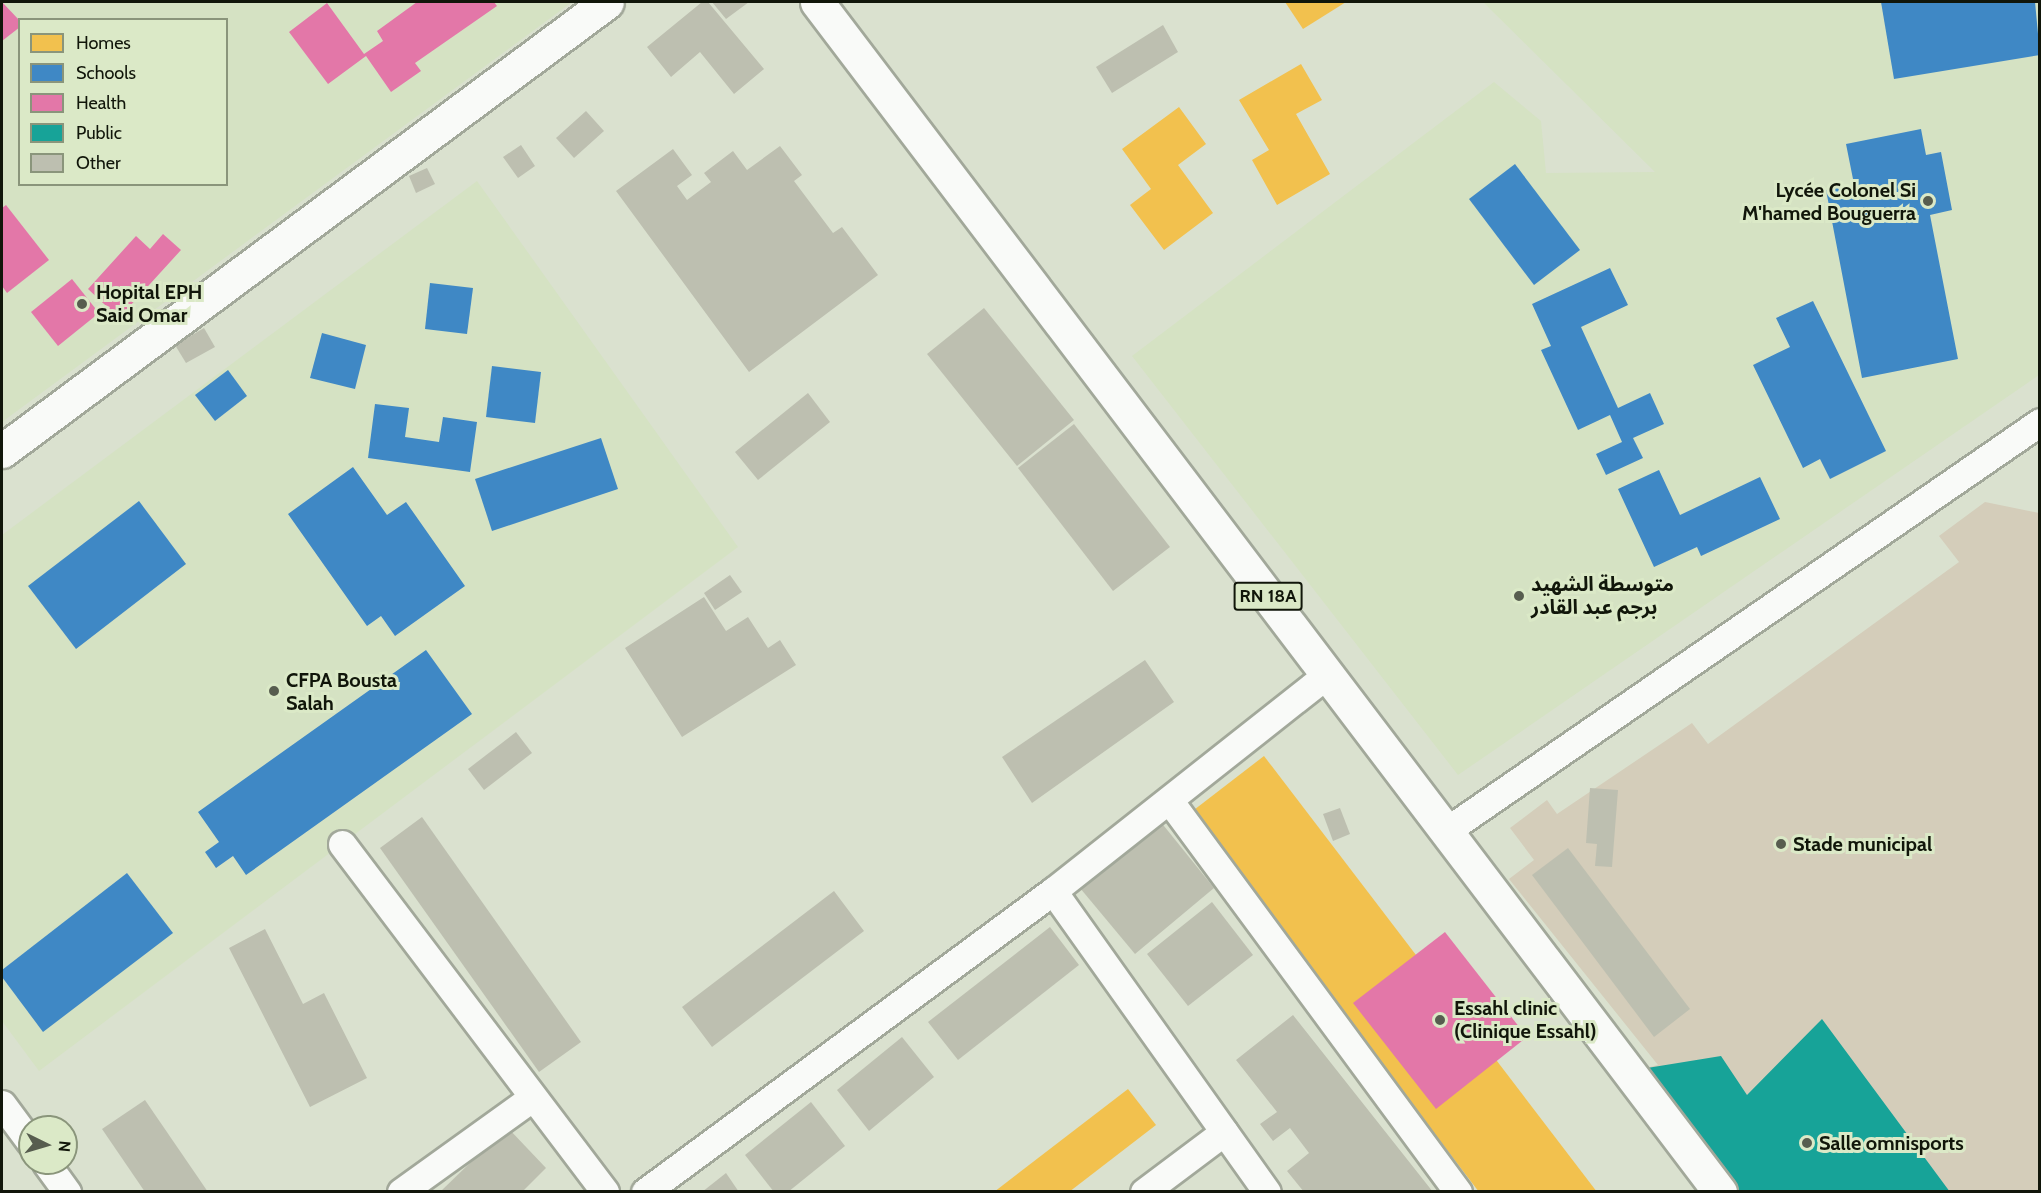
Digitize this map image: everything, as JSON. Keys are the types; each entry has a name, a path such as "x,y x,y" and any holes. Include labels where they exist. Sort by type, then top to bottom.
{"main road":[{"path":"2,451 607,2"},
{"name":"RN 18A","path":"817,2 1720,1191"}],"street":[{"path":"1446,831 2040,422"},
{"path":"645,1191 1053,891 1328,675"},
{"path":"1169,800 1458,1191"},
{"path":"342,844 532,1098 605,1191"},
{"path":"1053,891 1267,1191"},
{"path":"400,1191 532,1098"},
{"path":"2,1104 18,1126"},
{"path":"1144,1191 1224,1132"}],"shaded area":[{"name":"Hopital EPH Said Omar","path":"2,2 572,2 2,422"},
{"name":"متوسطة الشهيد برجم عبد القادر","path":"1483,2 2039,2 2039,375 1458,775 1132,356 1494,82 1541,121 1546,173 1655,172"},
{"name":"CFPA Bousta Salah","path":"477,181 738,547 39,1071 2,1021 2,535"},
{"name":"Stade municipal","path":"1985,502 2039,513 2039,1191 1740,1191 1641,1069 1658,1065 1509,879 1534,860 1510,828 1547,800 1557,814 1692,723 1708,744 1959,562 1939,536"}],"building: Homes":[{"path":"1285,2 1346,2 1303,29"},
{"path":"1301,64 1322,100 1296,114 1330,174 1277,205 1252,160 1269,150 1239,100"},
{"path":"1179,107 1206,144 1178,165 1213,213 1164,250 1130,205 1151,189 1122,149"},
{"path":"1264,756 1597,1192 1479,1192 1190,813"},
{"path":"1128,1089 1156,1125 1069,1192 994,1192"}],"building: Schools":[{"path":"1881,2 2035,2 2040,55 1894,79"},
{"path":"1921,129 1926,155 1941,152 1952,210 1930,215 1958,359 1862,378 1826,190 1854,184 1846,144"},
{"path":"1515,164 1580,250 1534,285 1469,199"},
{"path":"1610,268 1628,305 1581,327 1618,408 1650,393 1664,424 1633,438 1643,458 1606,475 1596,454 1622,442 1610,415 1578,430 1541,350 1551,346 1532,304"},
{"path":"430,283 473,288 467,334 425,329"},
{"path":"1813,301 1886,451 1830,479 1820,459 1803,468 1753,365 1790,347 1776,318"},
{"path":"322,333 366,345 355,389 310,378"},
{"path":"492,366 541,372 535,423 486,417"},
{"path":"228,370 247,396 215,421 195,395"},
{"path":"375,404 409,408 405,437 439,442 443,417 477,422 470,472 368,458"},
{"path":"601,438 618,489 492,531 475,479"},
{"path":"353,467 387,515 406,502 465,586 395,636 381,616 367,626 288,514"},
{"path":"1659,470 1680,515 1760,477 1780,519 1701,556 1697,547 1654,567 1618,489"},
{"path":"139,501 186,564 76,649 28,586"},
{"path":"426,650 472,714 246,875 233,856 216,868 205,852 219,842 198,812"},
{"path":"127,873 173,933 43,1032 2,977 2,970"}],"building: Health":[{"path":"2,2 18,19 18,29 2,41"},
{"path":"417,2 494,2 497,6 415,63 421,71 391,92 366,56 328,84 289,32 327,3 364,54 383,41 377,31"},
{"path":"6,205 49,260 7,293 2,286 2,208"},
{"path":"163,234 181,250 119,318 88,289 136,236 150,249"},
{"path":"72,279 99,313 58,346 31,312"},
{"name":"Essahl clinic (Clinique Essahl)","path":"1445,932 1527,1037 1436,1109 1353,1003"}],"building: Public":[{"name":"Salle omnisports","path":"1822,1019 1950,1192 1740,1192 1641,1069 1721,1056 1747,1095"}],"building: Other":[{"path":"702,2 708,2 764,69 734,94 700,52 671,77 647,47"},
{"path":"712,2 749,2 726,19"},
{"path":"1163,25 1178,52 1112,93 1096,67"},
{"path":"586,111 604,131 574,158 556,138"},
{"path":"521,145 535,166 518,178 503,157"},
{"path":"780,146 802,175 794,181 833,233 842,227 878,275 749,372 616,191 673,149 692,175 677,186 687,200 711,182 704,173 733,151 747,170"},
{"path":"427,168 435,184 416,193 409,176"},
{"path":"984,308 1074,420 1017,466 927,354"},
{"path":"204,328 215,347 186,363 175,345"},
{"path":"808,393 830,422 758,480 735,452"},
{"path":"1074,424 1170,547 1113,591 1018,468"},
{"path":"730,575 742,592 715,610 704,593"},
{"path":"704,597 726,631 748,617 768,648 780,640 796,665 682,737 625,648"},
{"path":"1145,660 1174,702 1032,803 1002,757"},
{"path":"516,732 532,753 484,790 468,769"},
{"path":"1590,788 1618,790 1612,867 1595,866 1597,844 1586,843"},
{"path":"1340,808 1350,834 1333,841 1323,814"},
{"path":"422,817 581,1042 539,1072 380,848"},
{"path":"1160,821 1214,888 1135,954 1080,888"},
{"path":"1568,848 1690,1009 1654,1037 1532,875"},
{"path":"834,891 864,931 712,1047 682,1007"},
{"path":"1212,902 1253,955 1188,1006 1147,954"},
{"path":"1050,927 1079,965 958,1060 928,1022"},
{"path":"265,929 303,1004 324,993 367,1078 310,1107 229,948"},
{"path":"1293,1015 1433,1192 1304,1192 1287,1171 1309,1153 1290,1128 1273,1141 1260,1124 1277,1112 1236,1060"},
{"path":"902,1037 934,1077 869,1131 837,1090"},
{"path":"145,1100 208,1192 145,1192 102,1129"},
{"path":"811,1102 845,1146 788,1192 774,1192 745,1155"},
{"path":"507,1127 546,1168 522,1192 440,1192"},
{"path":"726,1173 739,1192 702,1192"}],"place":[{"name":"Lycée Colonel Si M'hamed Bouguerra","path":"1928,201"},
{"name":"Hopital EPH Said Omar","path":"82,304"},
{"name":"متوسطة الشهيد برجم عبد القادر","path":"1519,596"},
{"name":"CFPA Bousta Salah","path":"274,691"},
{"name":"Stade municipal","path":"1781,844"},
{"name":"Essahl clinic (Clinique Essahl)","path":"1440,1020"},
{"name":"Salle omnisports","path":"1807,1143"}]}
